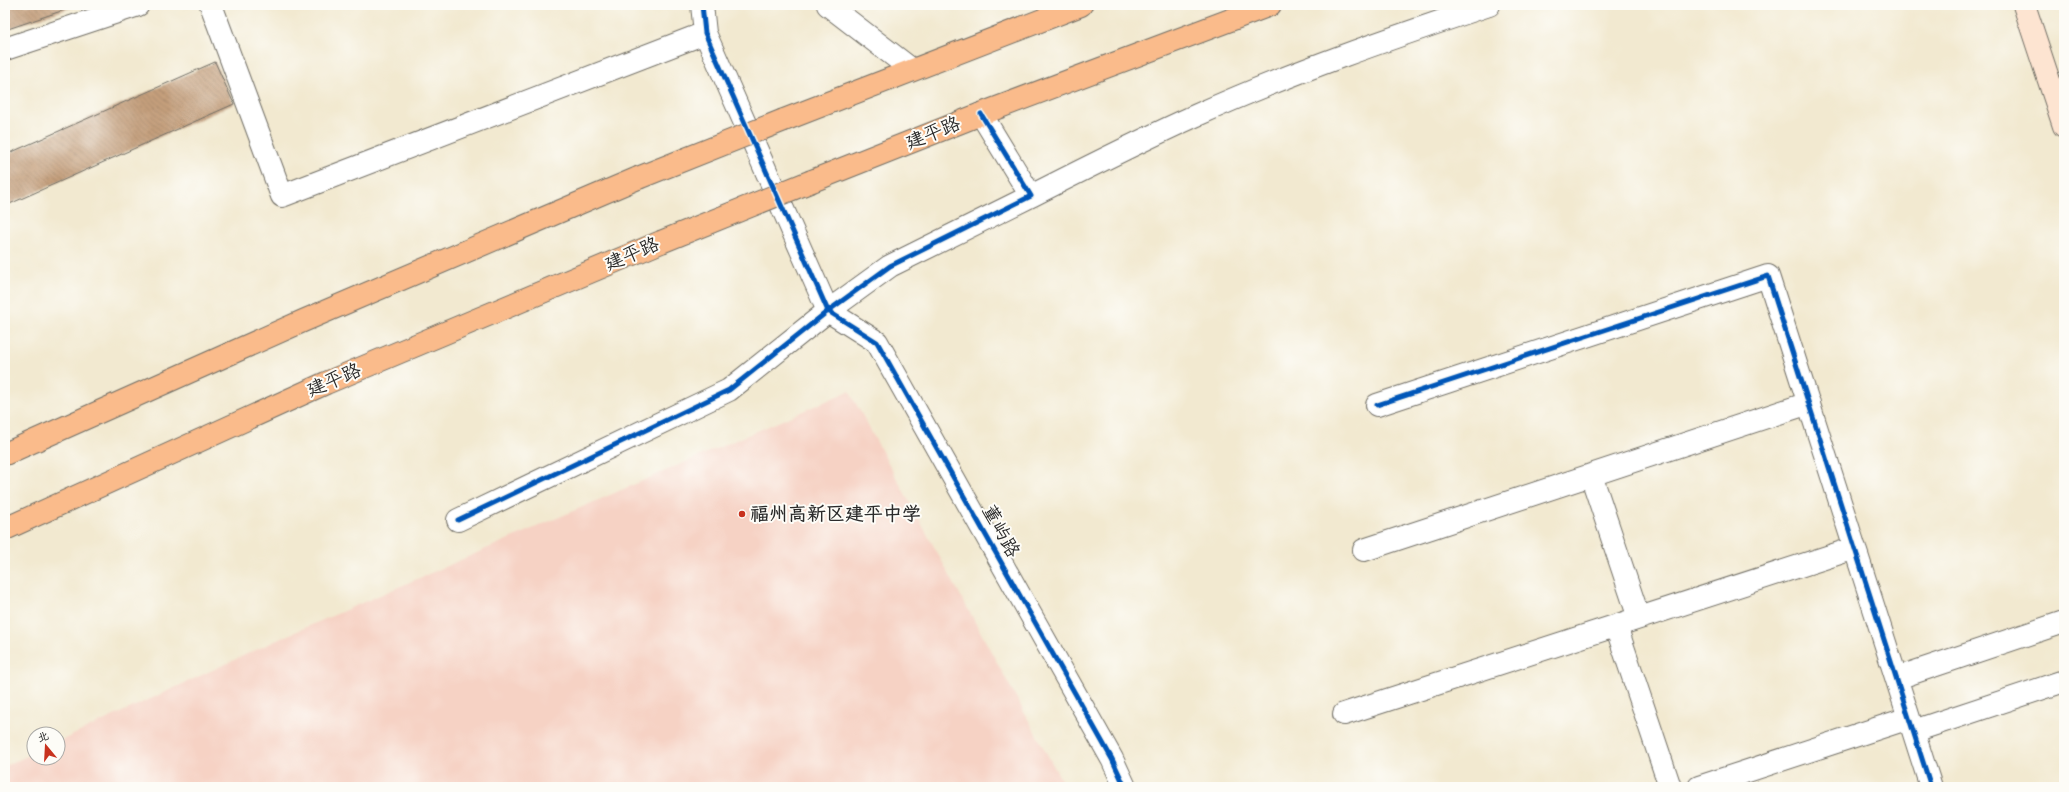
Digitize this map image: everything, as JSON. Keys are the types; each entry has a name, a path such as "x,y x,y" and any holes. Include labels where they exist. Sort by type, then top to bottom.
{"highway":[{"path":"5,454 303,321 638,178 911,69 1081,5"},
{"name":"建平路","path":"5,530 326,383 661,242 981,114 1270,5"}],"main road":[{"path":"2024,5 2064,126"}],"street":[{"path":"5,50 138,5"},
{"path":"211,5 282,196 705,33"},
{"path":"702,5 705,33 828,311"},
{"path":"828,5 911,69"},
{"path":"458,520 729,390 828,311 890,266 1084,168 1240,97 1358,52 1489,5"},
{"path":"981,114 1031,196"},
{"path":"1378,405 1768,276 1931,787"},
{"name":"董屿路","path":"828,311 877,342 1112,759 1125,787"},
{"path":"1364,550 1809,403"},
{"path":"1591,475 1639,618"},
{"path":"1344,714 1855,548"},
{"path":"1897,678 2064,622"},
{"path":"1616,626 1670,787"},
{"path":"1699,787 2064,681"}],"shaded area":[{"name":"福州高新区建平中学","path":"849,391 1065,787 5,787 5,766 26,757 26,766 66,766 66,738 286,636"}],"building":[{"path":"5,5 79,5 5,30"},
{"path":"215,62 234,104 5,206 5,155"}],"cycle path":[{"path":"702,5 705,33 828,311 877,342 1112,759 1125,787"},
{"path":"458,520 729,390 828,311 890,266 1031,196 981,114"},
{"path":"1377,405 1768,276 1931,787"}],"place":[{"name":"福州高新区建平中学","path":"742,514"}]}
